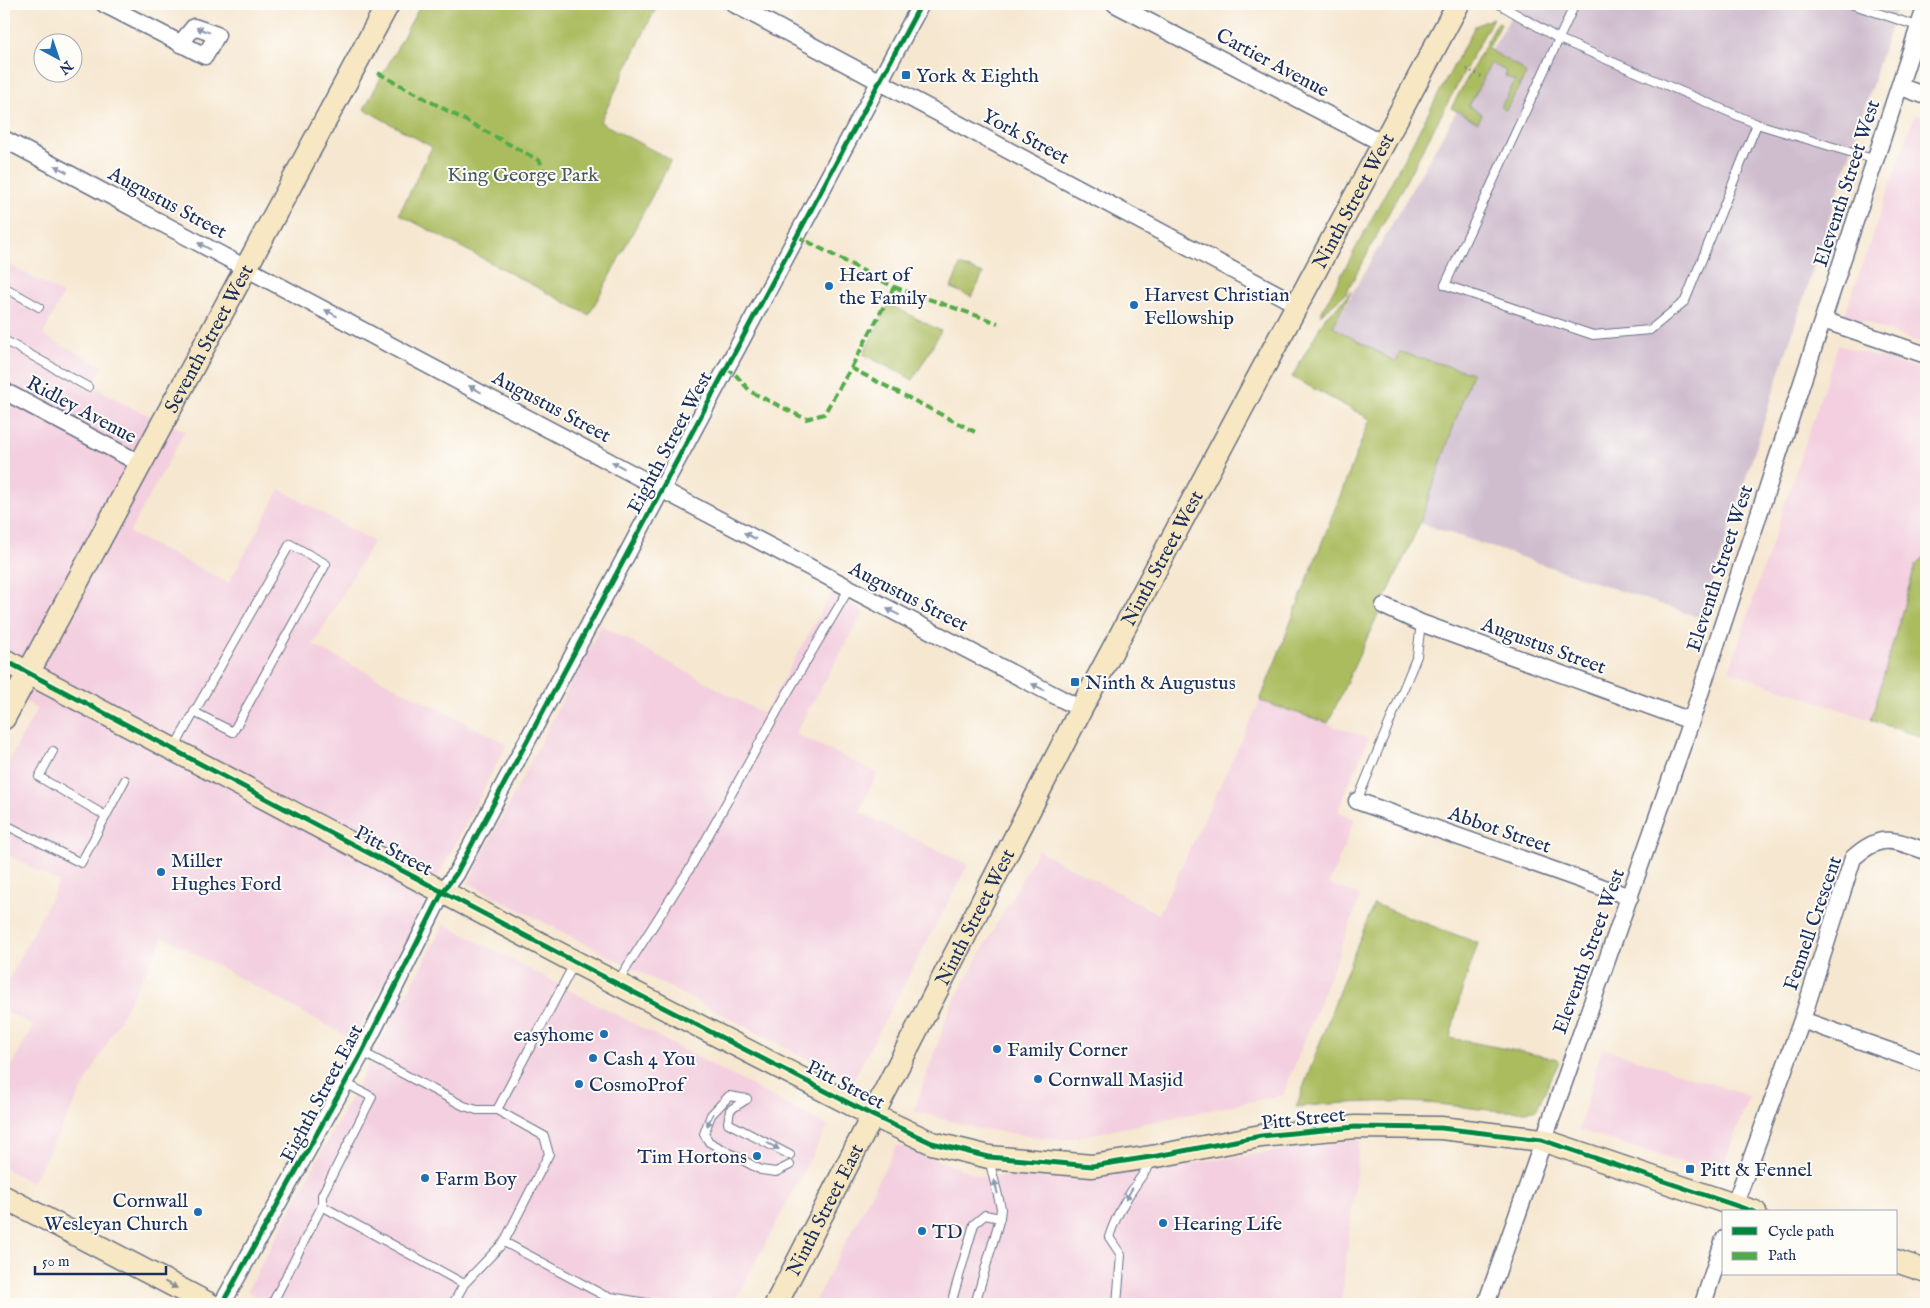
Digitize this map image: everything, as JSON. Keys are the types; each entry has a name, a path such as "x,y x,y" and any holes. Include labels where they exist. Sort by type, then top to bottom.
{"street":[{"path":"104,4 180,44"},
{"name":"Seventh Street West","path":"4,718 388,4"},
{"name":"York Street","path":"734,4 1298,305"},
{"name":"Eighth Street West","path":"442,893 456,874 533,733 662,487 921,4"},
{"name":"Cartier Avenue","path":"1116,4 1384,144"},
{"name":"Ninth Street West","path":"872,1115 1081,709 1458,4"},
{"name":"Eleventh Street West","path":"1486,1304 1690,721 1901,87 1926,5"},
{"path":"1901,87 1926,96"},
{"name":"Augustus Street","path":"4,139 662,487 849,590 1081,709"},
{"path":"1823,320 1926,355"},
{"name":"Ridley Avenue","path":"4,391 141,464"},
{"name":"Augustus Street","path":"1384,606 1421,623 1690,721"},
{"name":"Pitt Street","path":"4,660 442,893 872,1115 932,1143 989,1157 1092,1166 1157,1156 1261,1136 1355,1127 1441,1128 1542,1140 1741,1209"},
{"name":"Abbot Street","path":"1357,801 1630,897"},
{"name":"Fennell Crescent","path":"1741,1209 1854,858 1864,848 1876,842 1892,839 1926,851"},
{"name":"Eighth Street East","path":"222,1304 362,1052 442,893"},
{"name":"Fennell Crescent","path":"1802,1020 1926,1064"},
{"name":"Ninth Street East","path":"776,1304 872,1115"},
{"path":"4,1197 209,1304"},
{"path":"1703,1304 1722,1244"},
{"path":"1898,1262 1926,1271"}],"lane":[{"path":"1500,4 1559,40 1757,124 1876,160"},
{"path":"1576,4 1445,285 1593,335 1650,330 1685,301 1757,124"},
{"path":"1851,4 1920,27"},
{"path":"4,288 39,307"},
{"path":"4,340 88,386"},
{"path":"173,750 194,712 290,544 326,564 233,732 194,712"},
{"path":"617,983 692,865 785,697 849,590"},
{"path":"1357,801 1417,656 1421,623"},
{"path":"53,752 39,778 106,816"},
{"path":"4,824 81,863 125,780"},
{"path":"497,1110 575,962"},
{"path":"362,1052 464,1106 476,1110 497,1110 544,1136 550,1154 504,1242 464,1284 453,1304"},
{"path":"272,1304 322,1206 322,1195 372,1097 345,1083"},
{"path":"790,1155 728,1122 730,1110 747,1099 729,1096 711,1115 704,1134 709,1142 761,1170 776,1172 790,1165"},
{"path":"1117,1304 1121,1255 1109,1237 1114,1220 1133,1188 1157,1156"},
{"path":"975,1304 1000,1218 1001,1208 989,1157"},
{"path":"322,1206 464,1284"},
{"path":"953,1297 974,1224 985,1214 1000,1218"},
{"path":"504,1242 605,1296 652,1304"}],"path":[{"path":"1468,69 1484,78"}],"shaded area":[{"path":"1518,4 1898,4 1701,618 1420,523 1472,373 1400,353 1396,362 1333,327"},
{"path":"1915,114 1926,118 1926,345 1845,314"},
{"path":"4,262 63,294 43,335 103,366 93,386 132,408 185,431 129,533 229,583 280,489 373,542 313,645 507,744 354,1040 164,937 32,1183 4,1168 4,1079 33,1026 4,1010 4,988 59,882 4,853 4,770 37,709 4,688"},
{"path":"1838,345 1926,371 1926,555 1915,566 1871,720 1729,671"},
{"path":"831,594 864,612 795,734 878,773 859,812 968,865 852,1082 468,883 601,625 764,714"},
{"path":"1260,701 1369,738 1338,811 1355,819 1329,884 1361,896 1283,1095 1063,1140 979,1129 914,1111 950,1008 1038,850 1159,914"},
{"path":"444,924 828,1126 733,1304 271,1304 247,1291"},
{"path":"1602,1048 1749,1096 1720,1175 1579,1130"},
{"path":"1360,1139 1341,1304 813,1304 897,1145 983,1177 1068,1176 1138,1171"}],"green space":[{"name":"King George Park","path":"421,4 658,4 600,122 671,160 589,315 399,214 432,147 364,109"},
{"path":"1493,18 1346,293 1320,315 1475,26"},
{"path":"1498,22 1501,24 1488,49 1521,68 1526,74 1506,110 1501,107 1515,81 1505,76 1506,71 1491,63 1469,106 1482,114 1478,122 1451,108"},
{"path":"960,265 983,274 972,297 951,288"},
{"path":"1351,291 1333,327 1396,362 1400,352 1472,373 1420,523 1328,723 1260,701 1370,419 1292,377 1326,316 1339,306"},
{"path":"889,304 941,331 913,380 863,354"},
{"path":"1926,555 1926,739 1871,720 1915,566"},
{"path":"1374,904 1478,943 1460,997 1450,1038 1558,1059 1559,1062 1536,1110 1494,1111 1409,1102 1344,1103 1296,1107 1342,983"}],"marked path":[{"path":"378,73 540,161 547,179"},
{"path":"797,236 894,287 851,368"},
{"path":"894,287 998,323"},
{"path":"725,369 734,373 751,392 806,419 824,414 851,368 977,433"}],"cycle path":[{"path":"222,1304 360,1056 442,893 456,874 921,4"},
{"path":"4,660 575,962 872,1115 932,1143 989,1157 1092,1166 1157,1156 1261,1136 1355,1127 1441,1128 1542,1140 1749,1210"}],"place":[{"name":"York & Eighth","path":"906,75"},
{"name":"Heart of the Family","path":"829,286"},
{"name":"Harvest Christian Fellowship","path":"1134,305"},
{"name":"Ninth & Augustus","path":"1075,682"},
{"name":"Miller Hughes Ford","path":"161,872"},
{"name":"easyhome","path":"604,1034"},
{"name":"Family Corner","path":"997,1049"},
{"name":"Cash 4 You","path":"593,1058"},
{"name":"Cornwall Masjid","path":"1038,1079"},
{"name":"CosmoProf","path":"579,1084"},
{"name":"Tim Hortons","path":"757,1156"},
{"name":"Pitt & Fennel","path":"1690,1169"},
{"name":"Farm Boy","path":"425,1178"},
{"name":"Cornwall Wesleyan Church","path":"198,1212"},
{"name":"Hearing Life","path":"1163,1223"},
{"name":"TD","path":"922,1231"}]}
